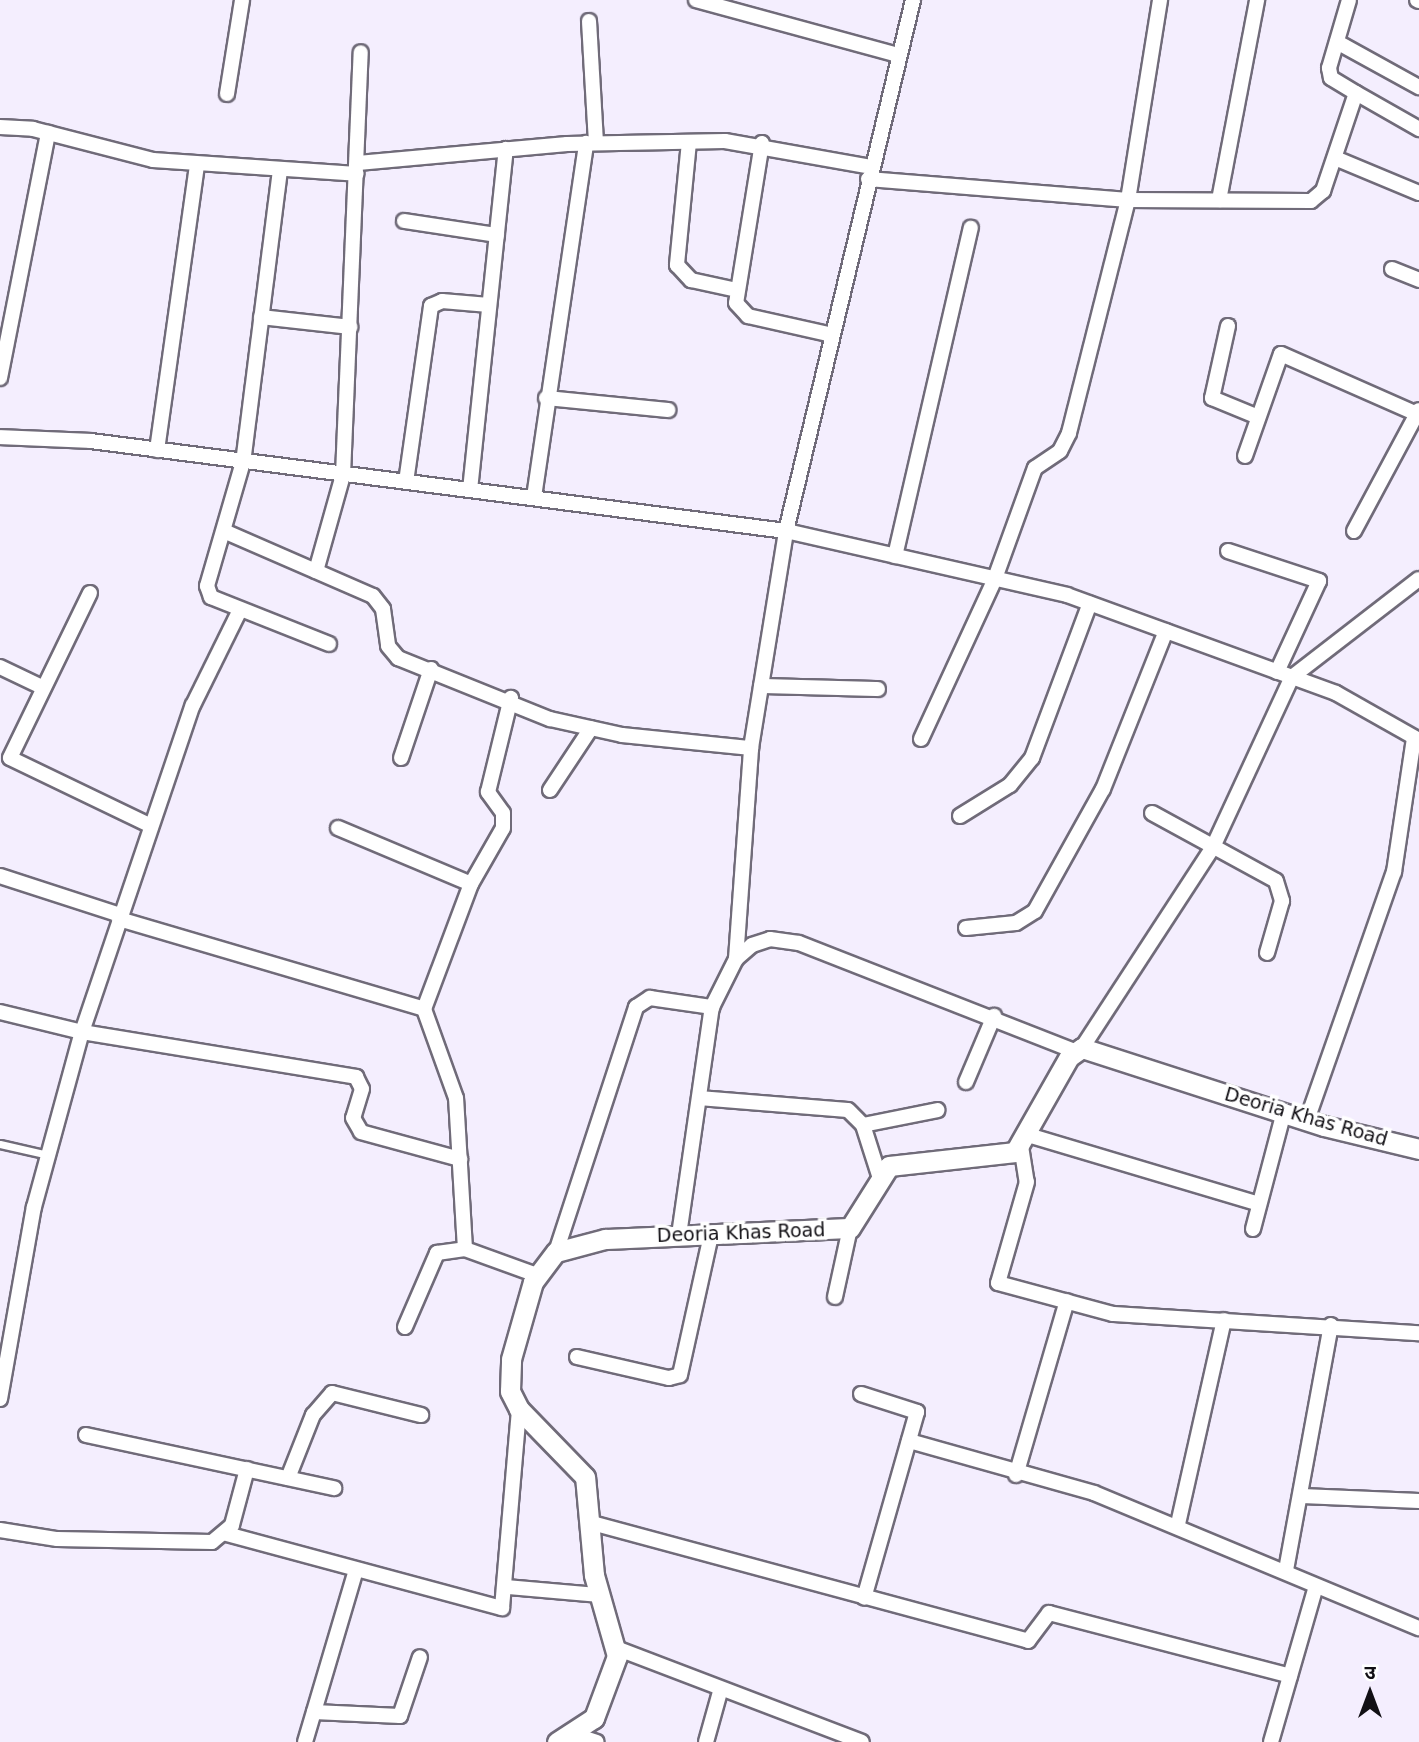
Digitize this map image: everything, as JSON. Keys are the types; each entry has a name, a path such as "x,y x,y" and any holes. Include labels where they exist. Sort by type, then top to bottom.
{"street":[{"path":"228,94 242,0"},
{"path":"696,0 899,55"},
{"path":"678,1235 712,1007 736,959 751,748 786,531 913,0"},
{"path":"921,739 994,581 1035,468 1060,451 1069,433 1128,200 1160,0"},
{"path":"1219,200 1257,0"},
{"path":"1349,0 1329,73 1356,93 1419,129"},
{"path":"534,497 546,398 591,143 589,21"},
{"path":"1337,42 1419,87"},
{"path":"316,571 343,475 362,52"},
{"path":"0,127 48,133 153,160 279,170 357,169 506,149 591,143 762,144 870,173 1128,200 1316,200 1335,158 1356,93"},
{"path":"0,378 48,133"},
{"path":"689,142 677,265 691,280 737,290"},
{"path":"762,144 748,254 737,290 736,303 748,316 832,335"},
{"path":"470,490 506,149"},
{"path":"1335,158 1419,193"},
{"path":"157,450 197,164"},
{"path":"279,170 243,463 226,532 207,591 240,610 329,644"},
{"path":"404,221 497,234"},
{"path":"895,556 971,228"},
{"path":"1392,269 1418,275"},
{"path":"406,482 431,306 442,301 489,305"},
{"path":"261,317 350,327"},
{"path":"1228,326 1212,398 1258,417"},
{"path":"1245,456 1284,353 1418,412 1354,531"},
{"path":"546,398 668,411"},
{"path":"0,437 157,450 786,531 1090,603 1336,693 1417,739 1394,872 1307,1120"},
{"path":"226,532 373,596 383,609 391,653 511,698 550,719 591,728 751,748"},
{"path":"1228,551 1319,581 1277,672"},
{"path":"699,1098 838,1107 863,1125 879,1175 899,1162 1008,1156 1024,1140 1078,1049 1213,847 1292,677 1419,579"},
{"path":"90,593 10,758 149,825"},
{"path":"960,816 1010,785 1032,758 1090,603"},
{"path":"0,1399 48,1156 82,1032 149,825 193,705 240,610"},
{"path":"966,928 1017,923 1035,911 1103,789 1166,631"},
{"path":"0,667 43,687"},
{"path":"401,758 431,669"},
{"path":"761,686 878,689"},
{"path":"466,1249 456,1098 424,1009 471,884 505,820 488,792 511,698"},
{"path":"550,790 591,728"},
{"path":"1152,813 1281,889 1267,953"},
{"path":"338,828 471,884"},
{"path":"0,876 119,917 424,1009"},
{"path":"736,959 770,939 799,943 1078,1049"},
{"path":"563,1737 594,1717 606,1699 616,1648 599,1595 586,1477 519,1409 510,1391 511,1359 537,1275 556,1252 636,1007 650,998 712,1007"},
{"path":"0,1012 82,1032 356,1077 362,1090 353,1118 360,1132 460,1159"},
{"path":"966,1082 994,1016"},
{"name":"Deoria Khas Road","path":"1078,1049 1307,1120 1419,1149"},
{"path":"863,1125 938,1110"},
{"path":"1253,1228 1284,1112"},
{"path":"1024,1140 1259,1204"},
{"path":"1024,1140 1027,1182 995,1278 1113,1314 1331,1325 1419,1333"},
{"name":"Deoria Khas Road","path":"556,1252 605,1239 850,1228 879,1175"},
{"path":"835,1297 850,1228"},
{"path":"577,1357 669,1378 680,1375 711,1235"},
{"path":"405,1326 430,1261 437,1253 466,1249 537,1275"},
{"path":"1016,1475 1067,1301"},
{"path":"1178,1524 1224,1320"},
{"path":"1286,1570 1302,1496 1331,1325"},
{"path":"288,1478 313,1415 332,1393 421,1415"},
{"path":"861,1394 916,1409 864,1598"},
{"path":"0,1530 57,1539 202,1542 227,1534 498,1609 507,1587 519,1409"},
{"path":"86,1435 334,1488"},
{"path":"909,1441 1016,1475 1094,1493 1178,1524 1286,1570 1316,1586 1419,1628"},
{"path":"227,1534 247,1469"},
{"path":"1302,1496 1419,1501"},
{"path":"592,1523 1028,1641 1043,1615 1059,1615 1290,1676"},
{"path":"305,1742 356,1570"},
{"path":"1271,1742 1316,1586"},
{"path":"507,1587 599,1595"},
{"path":"616,1648 720,1692 862,1742"},
{"path":"314,1712 400,1716 420,1657"},
{"path":"706,1742 720,1692"},
{"path":"563,1737 597,1742"}],"lane":[{"path":"0,1144 48,1156"}]}
